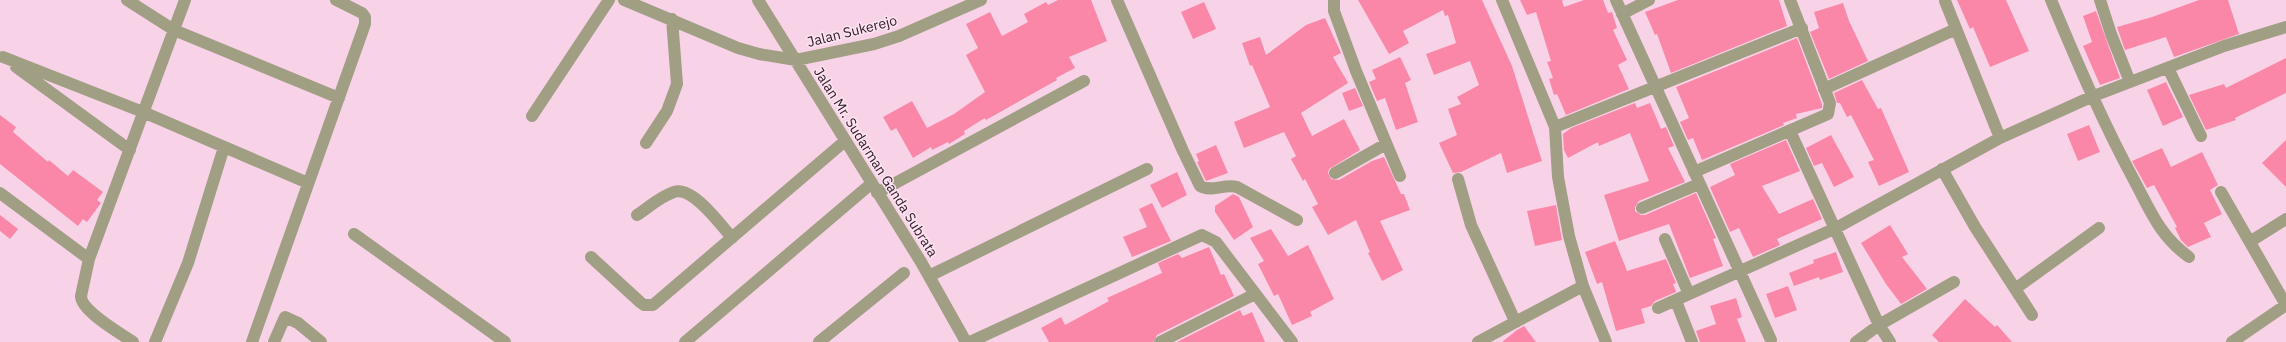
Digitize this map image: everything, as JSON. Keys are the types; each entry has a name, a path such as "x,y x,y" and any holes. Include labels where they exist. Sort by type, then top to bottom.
{"street":[{"path":"127,0 174,30 339,98"},
{"path":"133,342 83,305 81,296 89,259 185,0"},
{"path":"252,342 339,98 365,20 365,17 358,11 336,0"},
{"path":"532,116 609,0"},
{"name":"Jalan Sukerejo","path":"624,0 738,48 758,54 796,60 845,51 893,38 982,0"},
{"name":"Jalan Mr. Sudarman Ganda Subrata","path":"758,0 929,276 966,342"},
{"path":"1117,0 1183,151 1200,186 1206,188 1229,185 1237,186 1297,220"},
{"path":"1334,0 1334,7 1340,26 1400,176"},
{"path":"1502,0 1555,127 1555,156 1561,196 1583,286 1606,342"},
{"path":"1616,0 1771,340"},
{"path":"1622,14 1649,0"},
{"path":"1694,172 1828,114 1831,107 1790,0"},
{"path":"2052,0 2091,97 2164,235 2174,246 2189,257"},
{"path":"2100,0 2111,34 2130,82"},
{"path":"1945,1 2000,138"},
{"path":"646,143 667,111 677,84 672,19"},
{"path":"1658,308 1836,228 2000,138 2091,97 2230,44 2286,27"},
{"path":"1555,127 1656,88 1802,28"},
{"path":"1824,89 1956,29"},
{"path":"2,56 143,112 308,183"},
{"path":"2,56 130,150"},
{"path":"2168,68 2201,136"},
{"path":"684,342 874,188 1084,81"},
{"path":"1790,131 1836,228 1879,325 1890,342"},
{"path":"591,257 640,302 648,306 657,302 845,141"},
{"path":"1335,173 1386,144"},
{"path":"155,342 188,262 224,147"},
{"path":"929,276 1146,169"},
{"path":"1942,170 1975,227 2032,315"},
{"path":"1458,179 1471,225 1515,321"},
{"path":"1642,208 1699,184"},
{"path":"637,214 675,191 683,192 703,205 732,238"},
{"path":"2222,192 2286,305 2232,342"},
{"path":"0,193 89,259"},
{"path":"2251,241 2286,219"},
{"path":"2015,289 2099,228"},
{"path":"354,234 504,342"},
{"path":"970,342 1202,235 1216,242 1292,342"},
{"path":"1665,239 1689,294"},
{"path":"819,342 904,273"},
{"path":"1856,342 1879,325 1954,282"},
{"path":"1478,342 1583,286"},
{"path":"1160,342 1255,294"},
{"path":"1676,301 1692,342"},
{"path":"274,342 285,317 298,323 321,342"}],"building":[{"path":"1058,0 1091,0 1107,41 1069,57 1075,68 1056,78 1057,80 986,120 985,118 964,131 965,134 949,144 948,142 932,150 931,147 913,158 896,128 891,131 883,117 912,101 927,128 954,114 985,92 966,55 978,48 966,24 990,12 1002,36 1028,22 1024,14 1046,2 1048,5"},
{"path":"1358,0 1482,0 1512,66 1542,161 1507,173 1501,153 1461,172 1453,173 1439,143 1457,135 1448,109 1461,104 1457,97 1479,85 1470,61 1434,75 1426,54 1456,43 1448,15 1445,16 1443,10 1403,31 1409,43 1389,54"},
{"path":"1520,0 1563,0 1564,7 1584,0 1603,0 1608,13 1612,12 1617,28 1613,30 1627,60 1618,65 1629,89 1566,115 1557,94 1554,95 1549,79 1553,78 1547,62 1551,61 1536,12 1527,15"},
{"path":"1678,0 1779,0 1787,26 1671,73 1657,34 1655,35 1645,12"},
{"path":"1957,0 2006,0 2029,51 1990,67 1973,27 1970,29"},
{"path":"2199,0 2228,0 2239,34 2174,57 2166,37 2125,50 2117,27 2152,17"},
{"path":"1204,2 1216,29 1193,39 1181,12"},
{"path":"1843,3 1849,21 1868,61 1829,79 1810,32 1819,28 1814,12"},
{"path":"2096,11 2120,78 2100,85 2083,46 2092,42 2083,16"},
{"path":"1325,18 1341,53 1333,57 1348,83 1301,113 1312,136 1344,119 1360,150 1329,169 1328,173 1331,179 1339,180 1372,161 1384,157 1401,194 1404,194 1410,210 1380,221 1403,270 1382,281 1368,253 1370,252 1356,220 1328,235 1312,207 1318,204 1305,179 1303,181 1291,159 1296,156 1284,132 1244,148 1234,122 1270,107 1252,65 1250,66 1242,43 1260,37 1266,55 1306,25"},
{"path":"1797,38 1822,104 1822,108 1796,114 1797,118 1783,123 1784,125 1702,160 1693,138 1688,140 1680,122 1689,118 1676,87"},
{"path":"1400,57 1411,80 1405,83 1418,122 1396,130 1385,98 1377,101 1369,82 1376,79 1372,70"},
{"path":"2286,58 2286,93 2235,118 2236,120 2206,130 2189,95 2224,84 2226,88"},
{"path":"1862,80 1878,109 1881,108 1909,172 1879,186 1868,162 1874,160 1851,115 1847,117 1840,103 1837,103 1834,93"},
{"path":"2166,82 2183,117 2163,126 2147,90"},
{"path":"1355,88 1363,106 1349,111 1342,93"},
{"path":"1635,103 1637,108 1650,103 1661,129 1666,127 1674,146 1668,148 1685,182 1639,201 1635,207 1635,211 1641,215 1645,215 1696,193 1716,238 1713,239 1723,266 1690,278 1669,224 1619,241 1604,195 1649,181 1630,133 1599,146 1598,142 1568,158 1564,150 1563,134 1571,128"},
{"path":"0,115 16,127 13,132 48,162 49,160 68,176 73,170 103,192 97,200 101,203 87,222 83,219 78,226 0,164"},
{"path":"2089,125 2100,152 2078,161 2067,134"},
{"path":"1831,135 1854,177 1834,187 1822,163 1814,166 1806,148"},
{"path":"1786,140 1800,171 1762,186 1779,214 1813,199 1822,219 1777,239 1780,245 1753,257 1739,228 1730,232 1710,187 1735,175 1730,164"},
{"path":"2286,140 2286,187 2262,163"},
{"path":"1216,145 1228,173 1206,181 1197,162 1199,161 1196,154"},
{"path":"2162,148 2171,167 2202,152 2218,185 2210,190 2222,214 2204,223 2211,237 2188,247 2181,240 2175,228 2177,227 2154,185 2147,188 2132,161"},
{"path":"1177,172 1187,195 1162,208 1150,185"},
{"path":"1233,194 1239,197 1253,227 1234,240 1215,212 1215,206"},
{"path":"1152,203 1171,241 1132,257 1123,237 1147,227 1139,209"},
{"path":"1556,205 1562,240 1535,246 1527,211"},
{"path":"0,215 18,229 10,239 0,231"},
{"path":"1890,225 1908,254 1902,257 1927,289 1901,304 1886,284 1861,243"},
{"path":"1271,229 1288,256 1308,245 1334,299 1310,312 1312,316 1292,325 1278,294 1274,296 1258,264 1264,261 1250,238"},
{"path":"1615,241 1627,271 1666,259 1676,283 1673,284 1676,292 1655,301 1651,306 1641,309 1645,323 1616,331 1602,282 1597,284 1585,252"},
{"path":"1209,247 1221,275 1224,274 1234,296 1157,335 1153,342 1049,342 1041,328 1061,317 1065,325 1109,301 1107,298 1162,273 1158,263 1178,254 1182,258"},
{"path":"1836,252 1843,272 1820,280 1819,277 1794,286 1789,273 1814,263 1813,260"},
{"path":"1788,286 1797,310 1775,318 1766,294"},
{"path":"1736,298 1742,317 1737,319 1746,342 1700,342 1696,331 1716,324 1710,306"},
{"path":"1965,299 1995,327 1997,325 2012,342 1939,342 1932,335"},
{"path":"1240,310 1243,316 1252,312 1265,342 1177,342"},
{"path":"1524,326 1536,342 1502,342 1517,330"}]}
